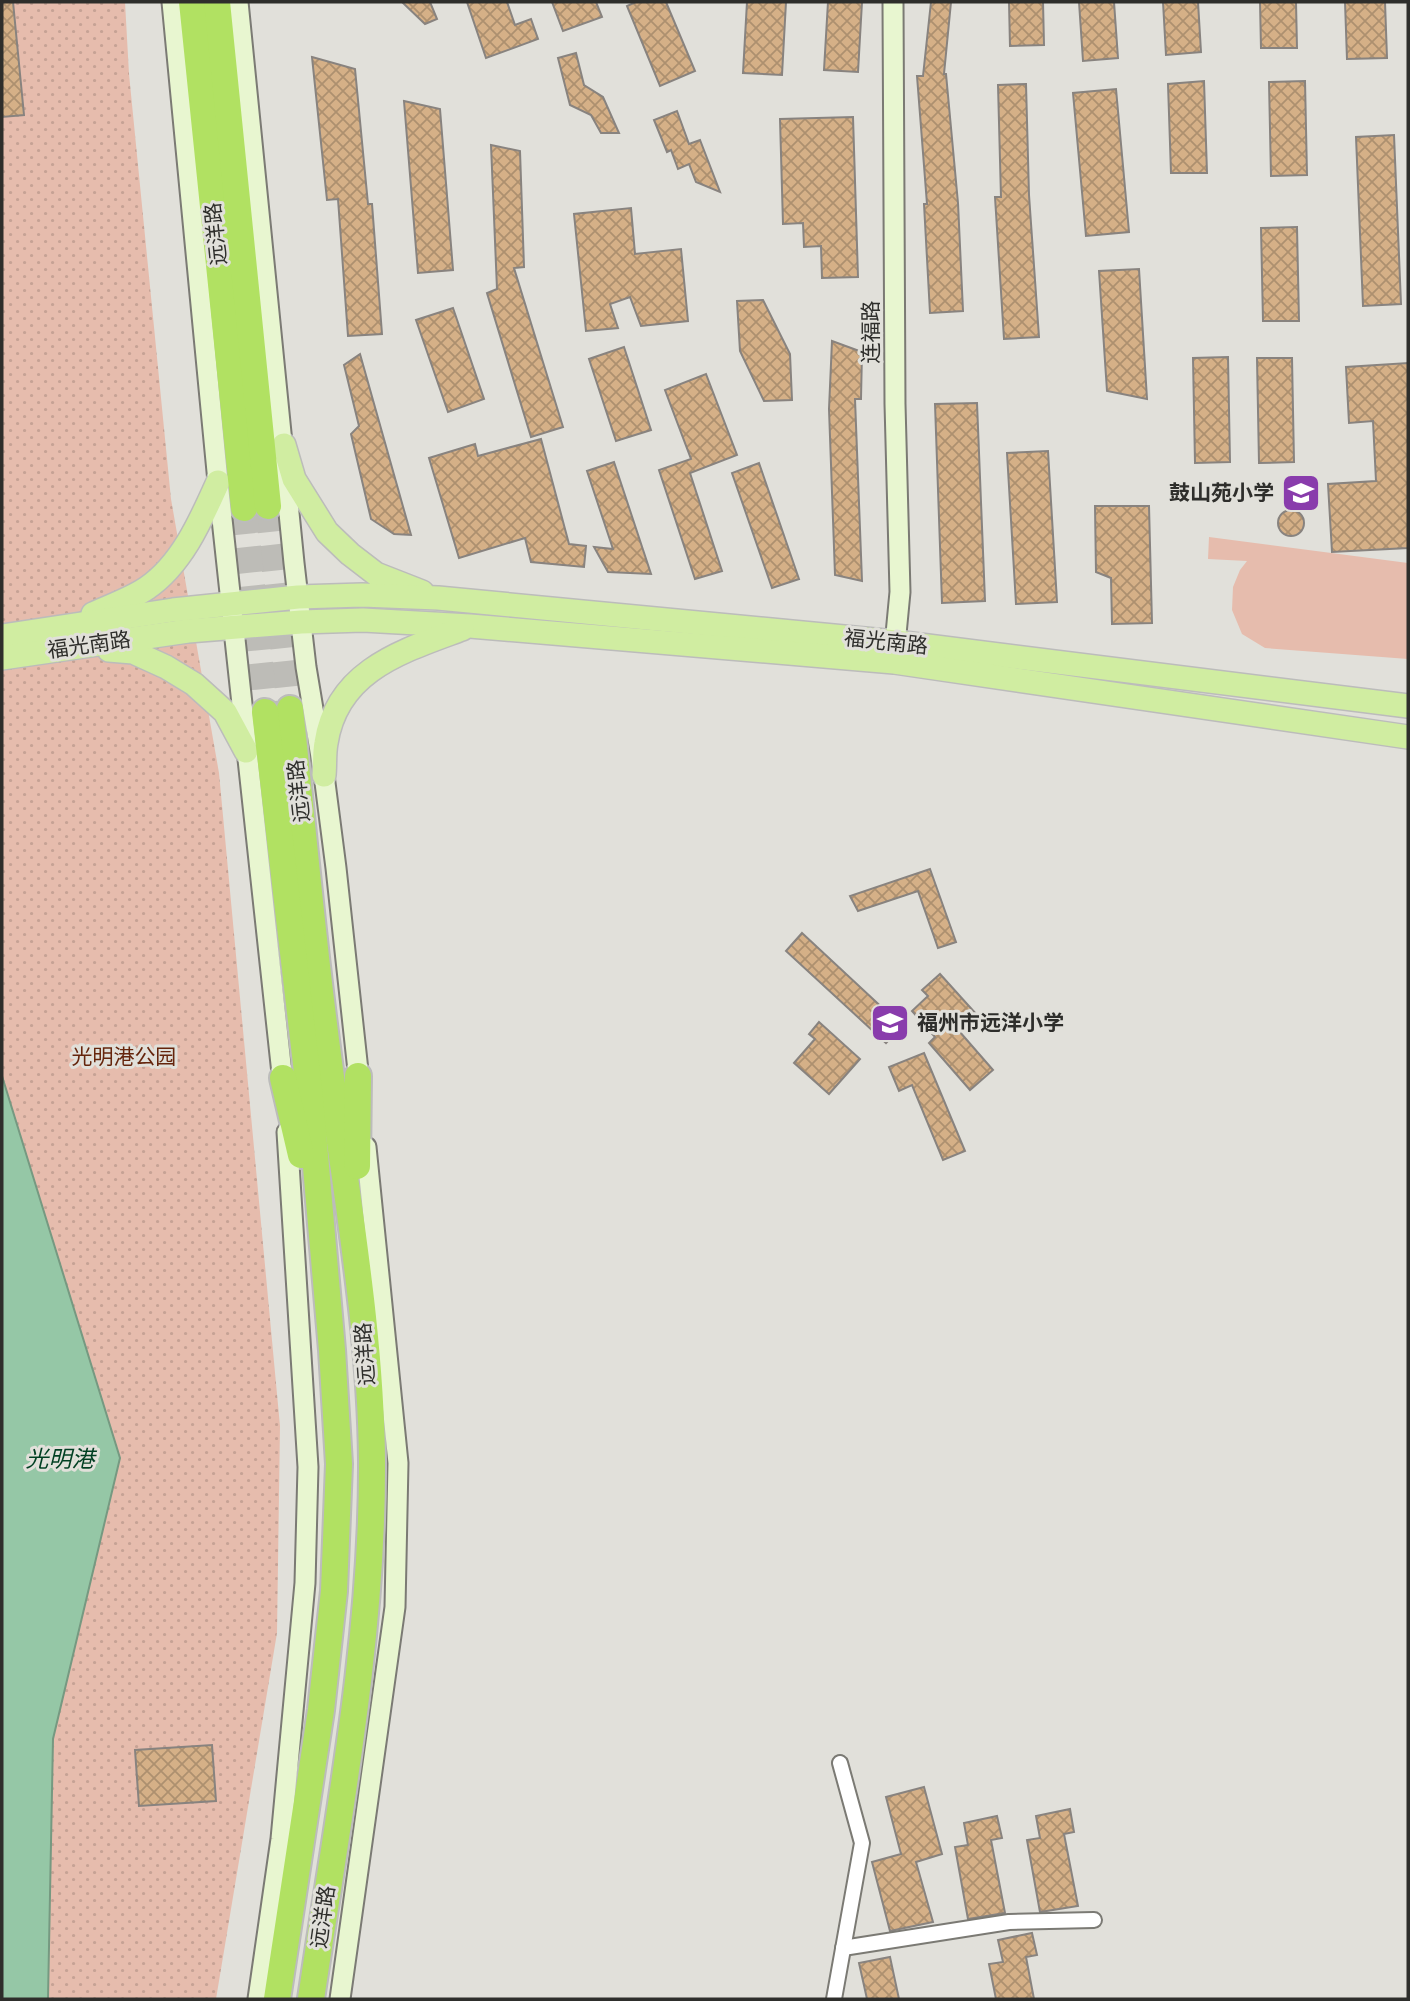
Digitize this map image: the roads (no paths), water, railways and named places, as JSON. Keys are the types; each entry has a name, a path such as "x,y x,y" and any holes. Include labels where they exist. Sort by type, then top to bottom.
{"highway":[{"name":"远洋路","path":"192,2 256,507 217,2"},
{"name":"远洋路","path":"277,1999 321,1710 334,1591 339,1464 332,1350 277,710 355,1238 366,1347 372,1461 366,1594 353,1716 311,1999"},
{"path":"355,1238 358,1076"},
{"path":"283,1078 321,1242"}],"main road":[{"path":"172,2 218,482 283,1078 308,1467 305,1583 281,1839 258,1999"},
{"path":"238,2 298,597 324,775 398,1463 395,1606 340,1999"},
{"name":"连福路","path":"893,2 895,404 900,592 895,652"},
{"path":"284,445 293,479 327,532 376,574 438,598"},
{"path":"73,624 147,588 173,563 197,528 218,482"},
{"name":"福光南路","path":"232,616 298,597 362,595 438,598 895,652 1408,706"},
{"path":"175,621 232,616"},
{"name":"福光南路","path":"232,616 301,622 363,620 895,652 1408,737"},
{"name":"福光南路","path":"2,636 73,624 175,621"},
{"name":"福光南路","path":"2,659 78,647 175,621"},
{"path":"324,775 326,741 336,711 358,679 395,654 470,626"},
{"path":"78,647 133,652 194,684 225,712 246,751"}],"street":[{"path":"834,1999 862,1843 840,1763"},
{"path":"843,1948 1009,1922 1094,1920"}],"water":[{"name":"光明港","path":"2,1076 120,1458 53,1739 48,1999 2,1999"}],"tunnel":[{"path":"268,506 290,709"},
{"path":"244,508 265,712"}],"place":[{"name":"鼓山苑小学","path":"1301,493"},
{"name":"福州市远洋小学","path":"890,1023"}],"park label":[{"name":"光明港公园","path":"124,1057"}]}
